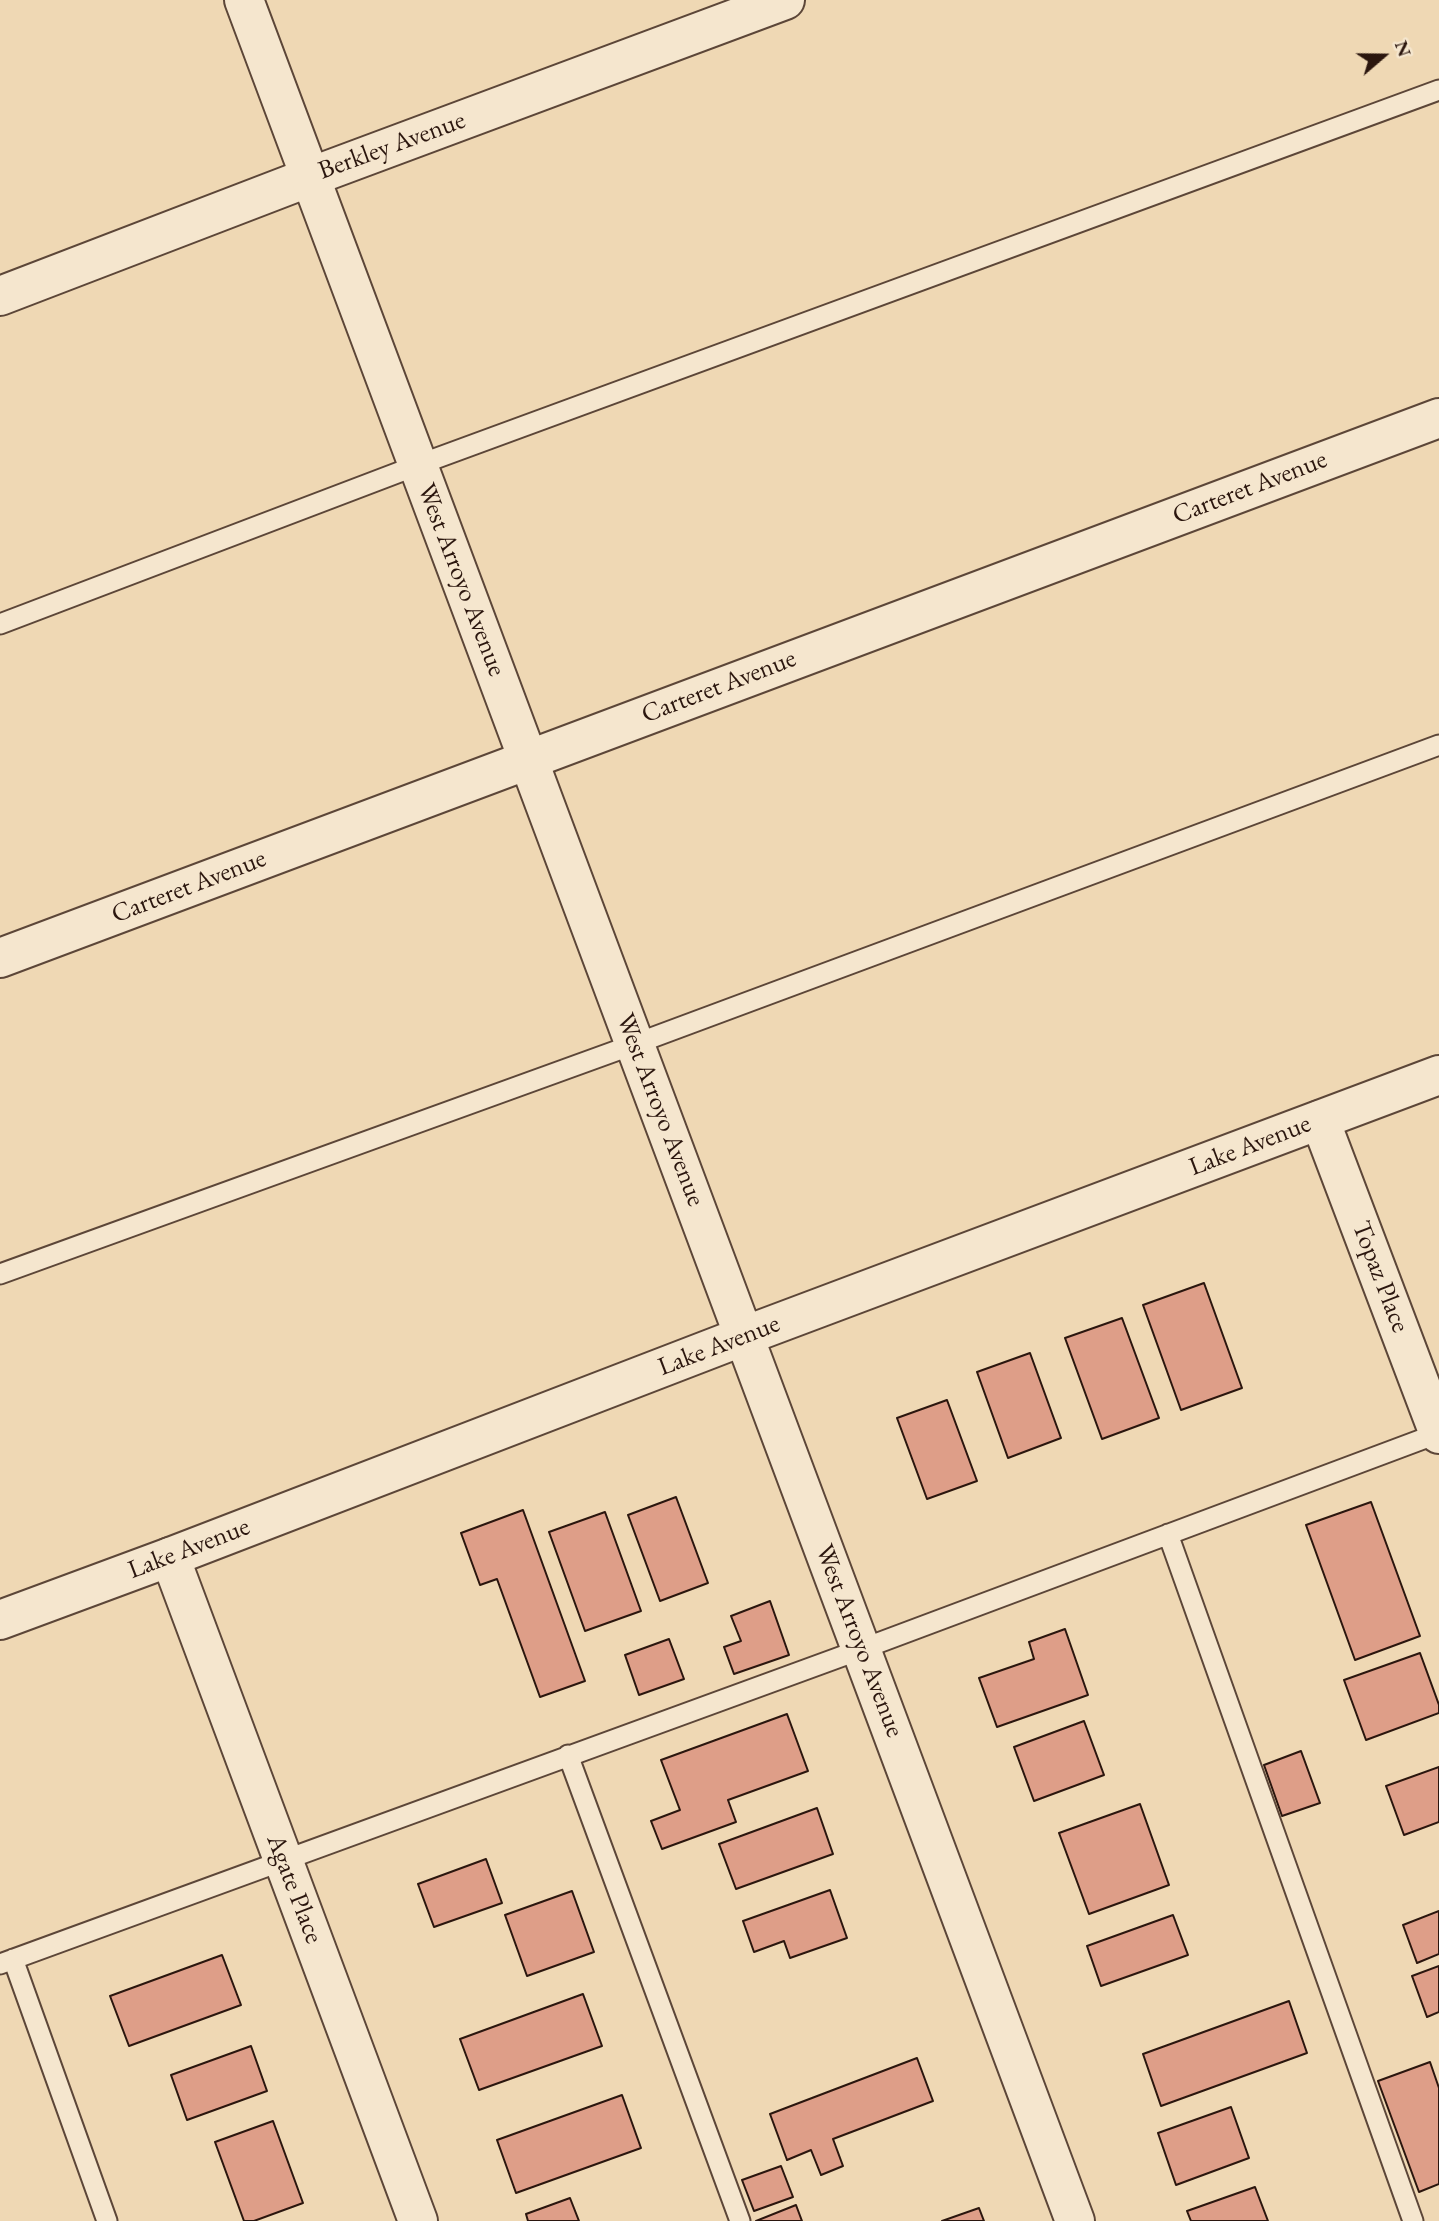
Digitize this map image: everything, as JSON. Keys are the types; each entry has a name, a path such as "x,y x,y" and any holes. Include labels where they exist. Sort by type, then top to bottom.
{"street":[{"name":"West Arroyo Avenue","path":"244,0 1075,2221"},
{"name":"Berkley Avenue","path":"0,296 785,0"},
{"name":"Carteret Avenue","path":"0,958 1439,418"},
{"name":"Lake Avenue","path":"0,1620 1439,1075"},
{"name":"Topaz Place","path":"1320,1120 1439,1433"},
{"name":"Agate Place","path":"170,1557 418,2221"}],"lane":[{"path":"0,624 418,465 1439,90"},
{"path":"0,1275 635,1044 1439,745"},
{"path":"107,2221 6,1962 862,1649 1439,1433"},
{"path":"1168,1534 1413,2221"},
{"path":"568,1755 740,2221"}],"building":[{"path":"1204,1283 1242,1388 1181,1410 1143,1305"},
{"path":"1122,1318 1159,1418 1102,1439 1065,1338"},
{"path":"1030,1353 1061,1438 1008,1458 977,1372"},
{"path":"947,1400 977,1481 927,1499 897,1418"},
{"path":"676,1497 708,1583 660,1601 628,1515"},
{"path":"1371,1502 1420,1636 1355,1660 1306,1525"},
{"path":"523,1510 585,1681 540,1697 497,1579 480,1585 461,1533"},
{"path":"605,1512 641,1611 585,1631 549,1532"},
{"path":"770,1601 789,1655 734,1674 724,1647 741,1641 731,1616"},
{"path":"1065,1629 1088,1695 997,1727 979,1678 1034,1659 1029,1642"},
{"path":"669,1639 684,1679 639,1695 625,1655"},
{"path":"1420,1653 1439,1705 1439,1713 1366,1740 1344,1680"},
{"path":"787,1714 808,1771 728,1800 736,1822 662,1849 651,1821 680,1810 661,1760"},
{"path":"1084,1721 1104,1775 1034,1801 1014,1747"},
{"path":"1301,1751 1320,1803 1282,1816 1264,1765"},
{"path":"1439,1767 1439,1822 1404,1835 1386,1786"},
{"path":"1140,1804 1169,1885 1089,1914 1059,1833"},
{"path":"817,1808 833,1854 736,1889 719,1844"},
{"path":"486,1859 502,1903 434,1927 418,1884"},
{"path":"830,1890 847,1938 790,1958 784,1941 754,1952 743,1921"},
{"path":"572,1891 594,1952 527,1976 505,1915"},
{"path":"1439,1911 1439,1954 1417,1963 1403,1925"},
{"path":"1173,1915 1188,1955 1101,1986 1087,1946"},
{"path":"222,1955 241,2005 129,2046 110,1996"},
{"path":"1439,1966 1439,2012 1427,2017 1412,1976"},
{"path":"583,1994 602,2046 479,2090 460,2039"},
{"path":"1289,2001 1307,2053 1161,2106 1143,2054"},
{"path":"251,2046 267,2091 187,2120 171,2075"},
{"path":"917,2058 933,2101 833,2139 843,2166 821,2175 811,2150 787,2160 770,2114"},
{"path":"1430,2062 1439,2088 1439,2184 1419,2192 1378,2081"},
{"path":"622,2095 641,2148 516,2193 497,2140"},
{"path":"1231,2107 1249,2158 1176,2185 1158,2133"},
{"path":"273,2121 303,2203 254,2221 244,2221 215,2142"},
{"path":"781,2166 793,2197 754,2211 742,2180"},
{"path":"1255,2187 1268,2221 1191,2221 1187,2211"},
{"path":"570,2198 579,2221 528,2221 526,2214"},
{"path":"796,2205 802,2221 756,2221"},
{"path":"979,2208 984,2221 942,2221"}]}
